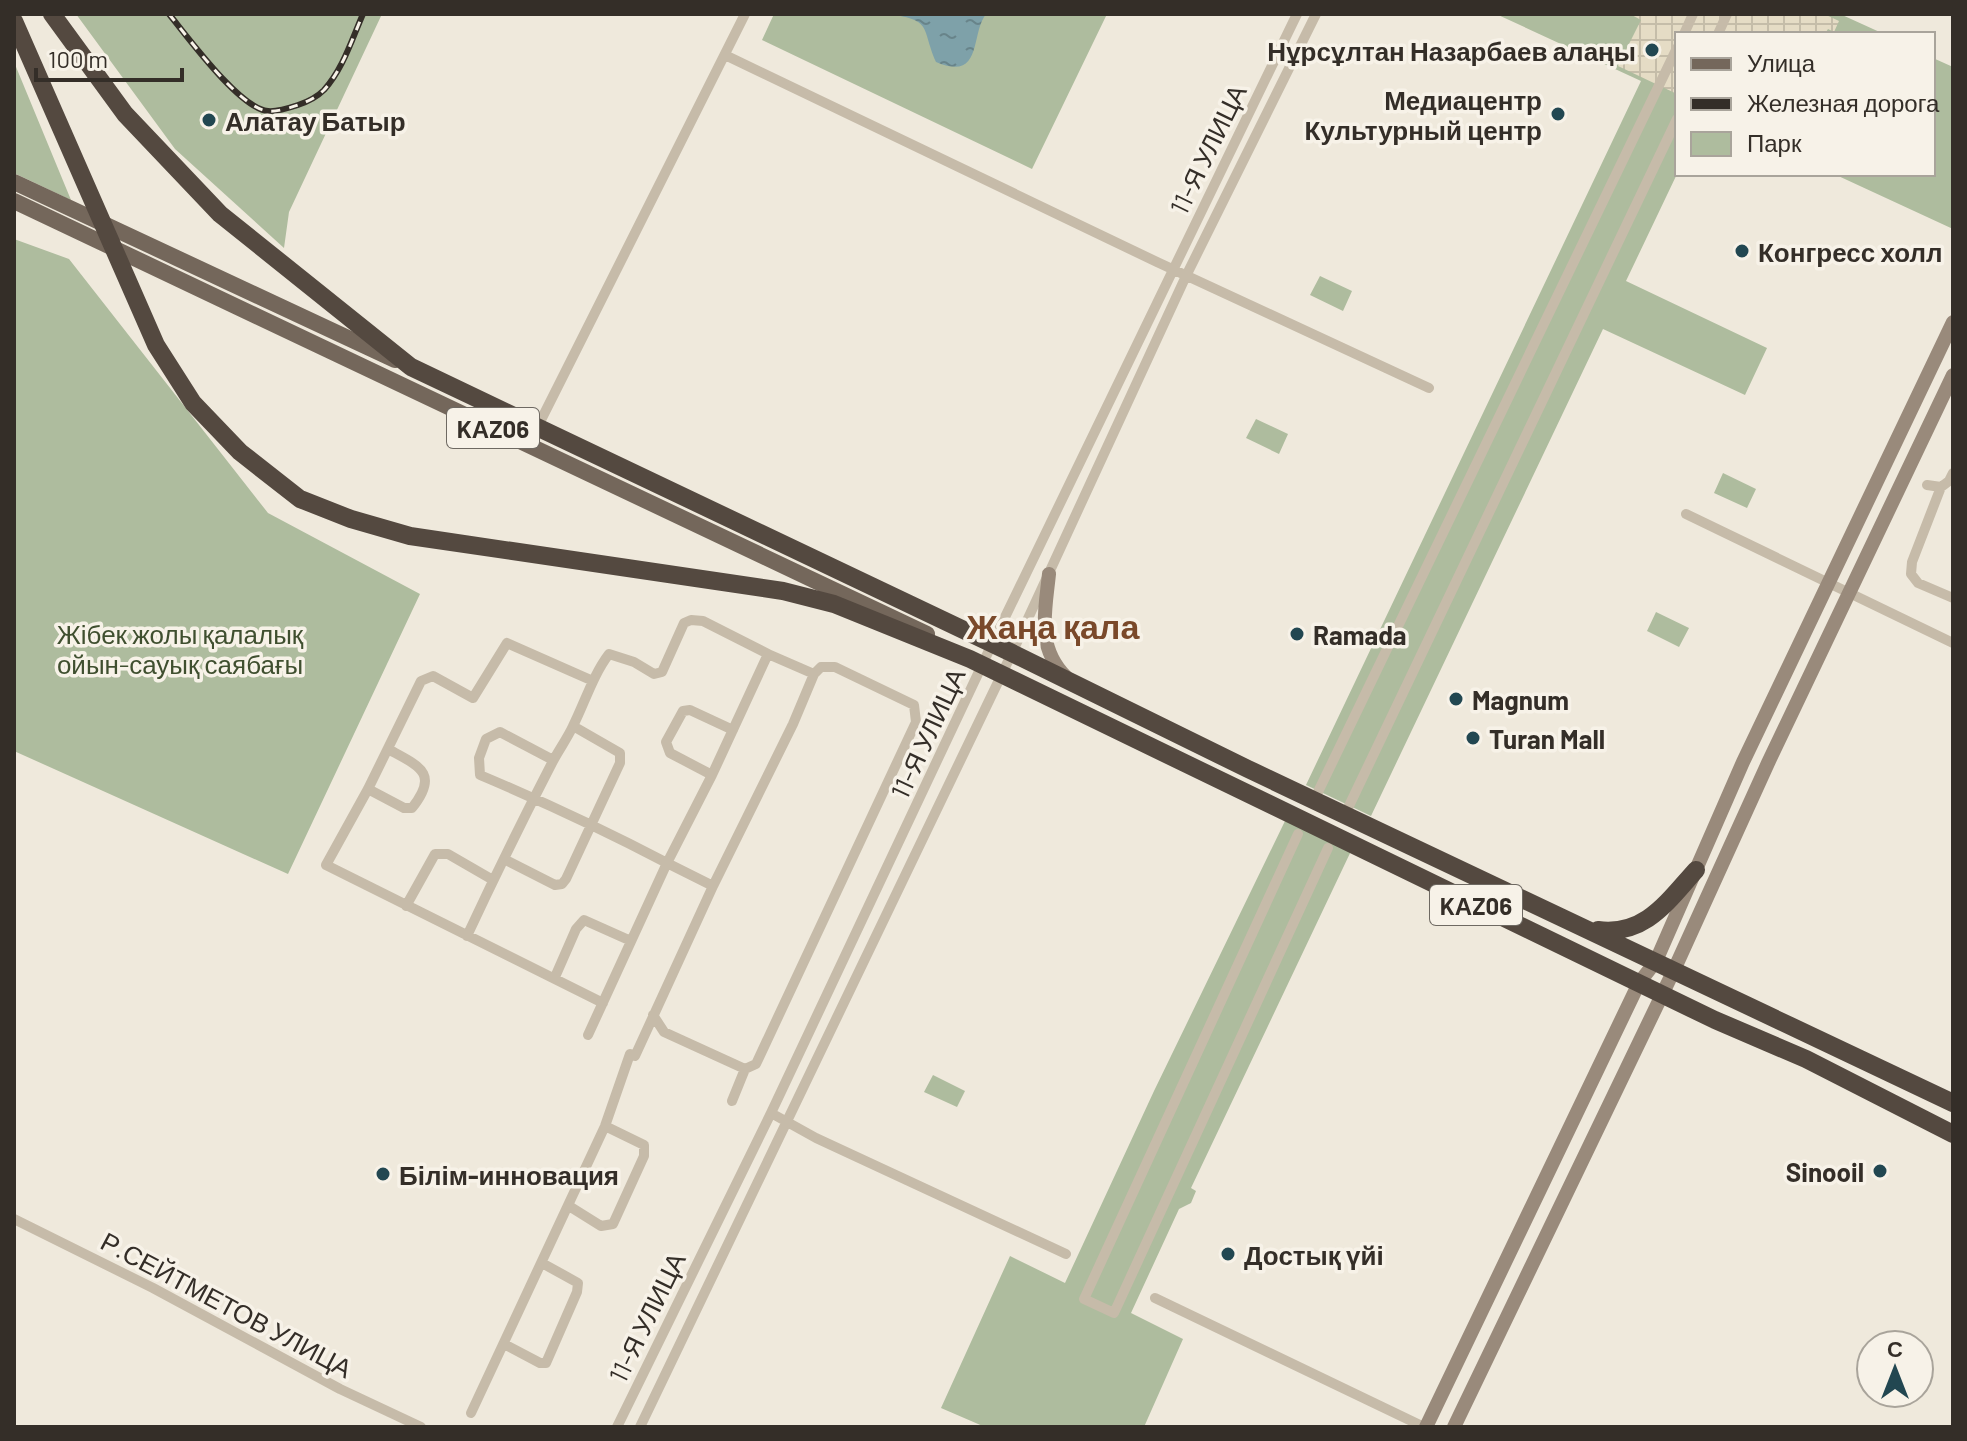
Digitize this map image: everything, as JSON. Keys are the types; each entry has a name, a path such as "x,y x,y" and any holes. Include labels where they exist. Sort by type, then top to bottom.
{"highway":[{"name":"KАZ06","path":"52,14 125,114 220,214 411,367 1953,1103"},
{"name":"KАZ06","path":"14,21 156,345 193,403 240,452 300,499 351,519 410,536 783,591 834,604 985,666 1639,983 1806,1059 1953,1134"},
{"path":"1585,928 1612,931 1629,929 1641,923 1650,918 1696,870"}],"main road":[{"name":"KАZ06","path":"14,182 411,367"},
{"name":"KАZ06","path":"14,201 887,614 985,666"}],"street":[{"path":"537,428 745,14"},
{"name":"11-Я УЛИЦА","path":"640,1427 787,1121 992,644 1297,14"},
{"name":"11-Я УЛИЦА","path":"617,1427 985,666 1012,653 1186,276 1316,14"},
{"path":"1317,794 1675,52"},
{"path":"725,55 1173,270 1429,388"},
{"path":"1348,808 1675,123"},
{"path":"1155,1298 1425,1427 1639,983 1656,961 1743,762 1953,322"},
{"path":"1454,1427 1674,970 1953,375"},
{"path":"1953,473 1941,487 1912,562 1911,574 1918,583 1953,598"},
{"path":"1927,485 1941,487"},
{"path":"1686,514 1953,643"},
{"path":"1049,574 1044,620 1046,649 1055,666 1072,683"},
{"path":"467,936 609,654 634,662 654,674 662,672 684,623 703,621 814,674"},
{"path":"593,681 507,643 473,698 433,676 421,681 368,789 326,865 603,1003"},
{"path":"588,1035 768,654"},
{"path":"471,1413 605,1126 632,1055 793,724 814,674 821,667 835,667 914,705 916,722 763,1050 756,1064 745,1069 732,1101"},
{"path":"712,775 670,753 666,742 683,711 690,710 733,730"},
{"path":"504,859 555,885 562,884 566,879 620,763 620,753 573,726"},
{"path":"553,760 500,732 486,739 479,758 480,775 591,824 713,886"},
{"path":"368,789 404,808 412,808 427,781 419,766 388,749"},
{"path":"1298,834 1084,1299 1114,1313 1328,848"},
{"path":"406,906 435,854 448,854 493,880"},
{"path":"555,977 576,929 584,920 631,941"},
{"path":"653,1015 664,1032 745,1069"},
{"path":"771,1113 829,1144 1066,1254"},
{"path":"569,1206 601,1226 613,1224 644,1156 644,1145 605,1126"},
{"name":"Р.СЕЙТМЕТОВ УЛИЦА","path":"14,1219 153,1288 340,1389 421,1427"},
{"path":"504,1344 540,1363 546,1363 577,1292 578,1283 542,1263"}],"green space":[{"path":"76,14 382,14 289,212 284,248 175,149"},
{"path":"774,14 1107,14 1032,169 762,40"},
{"path":"1496,14 1840,14 1880,32 1675,32 1676,176 1626,281 1767,348 1745,395 1603,329 1371,816 1306,785 1641,81"},
{"path":"1935,59 1953,67 1953,229 1838,176 1935,176"},
{"path":"14,62 71,200 14,173"},
{"name":"Жібек жолы қалалық ойын-сауық саябағы","path":"14,239 69,259 268,513 420,594 288,874 14,751"},
{"path":"1320,276 1352,291 1343,311 1310,295"},
{"path":"1256,419 1288,434 1279,454 1246,438"},
{"path":"1723,473 1756,489 1747,508 1714,493"},
{"path":"1656,612 1689,628 1679,647 1647,631"},
{"path":"1285,821 1352,849 1191,1188 1196,1191 1191,1203 1179,1209 1131,1313 1183,1339 1144,1427 985,1427 941,1408 1010,1256 1065,1283"},
{"path":"933,1075 965,1091 957,1107 924,1092"}],"shaded area":[{"name":"Нұрсұлтан Назарбаев алаңы","path":"1630,14 1824,14 1839,21 1834,32 1828,29 1826,32 1675,32 1675,93 1618,66 1641,20"}],"water":[{"path":"890,14 986,14 968,61 951,67 936,62 924,28 919,23"}],"railway":[{"path":"169,14 229,85 256,107 268,111 301,104 324,90 342,63 363,14"}],"place":[{"name":"Нұрсұлтан Назарбаев алаңы","path":"1652,50"},
{"name":"Медиацентр Культурный центр","path":"1558,114"},
{"name":"Алатау Батыр","path":"209,120"},
{"name":"Конгресс холл","path":"1742,251"},
{"name":"Ramada","path":"1297,634"},
{"name":"Magnum","path":"1456,699"},
{"name":"Turan Mall","path":"1473,738"},
{"name":"Sinooil","path":"1880,1171"},
{"name":"Білім-инновация","path":"383,1174"},
{"name":"Достық үйі","path":"1228,1254"}],"district":[{"name":"Жаңа қала","path":"1053,625"}]}
